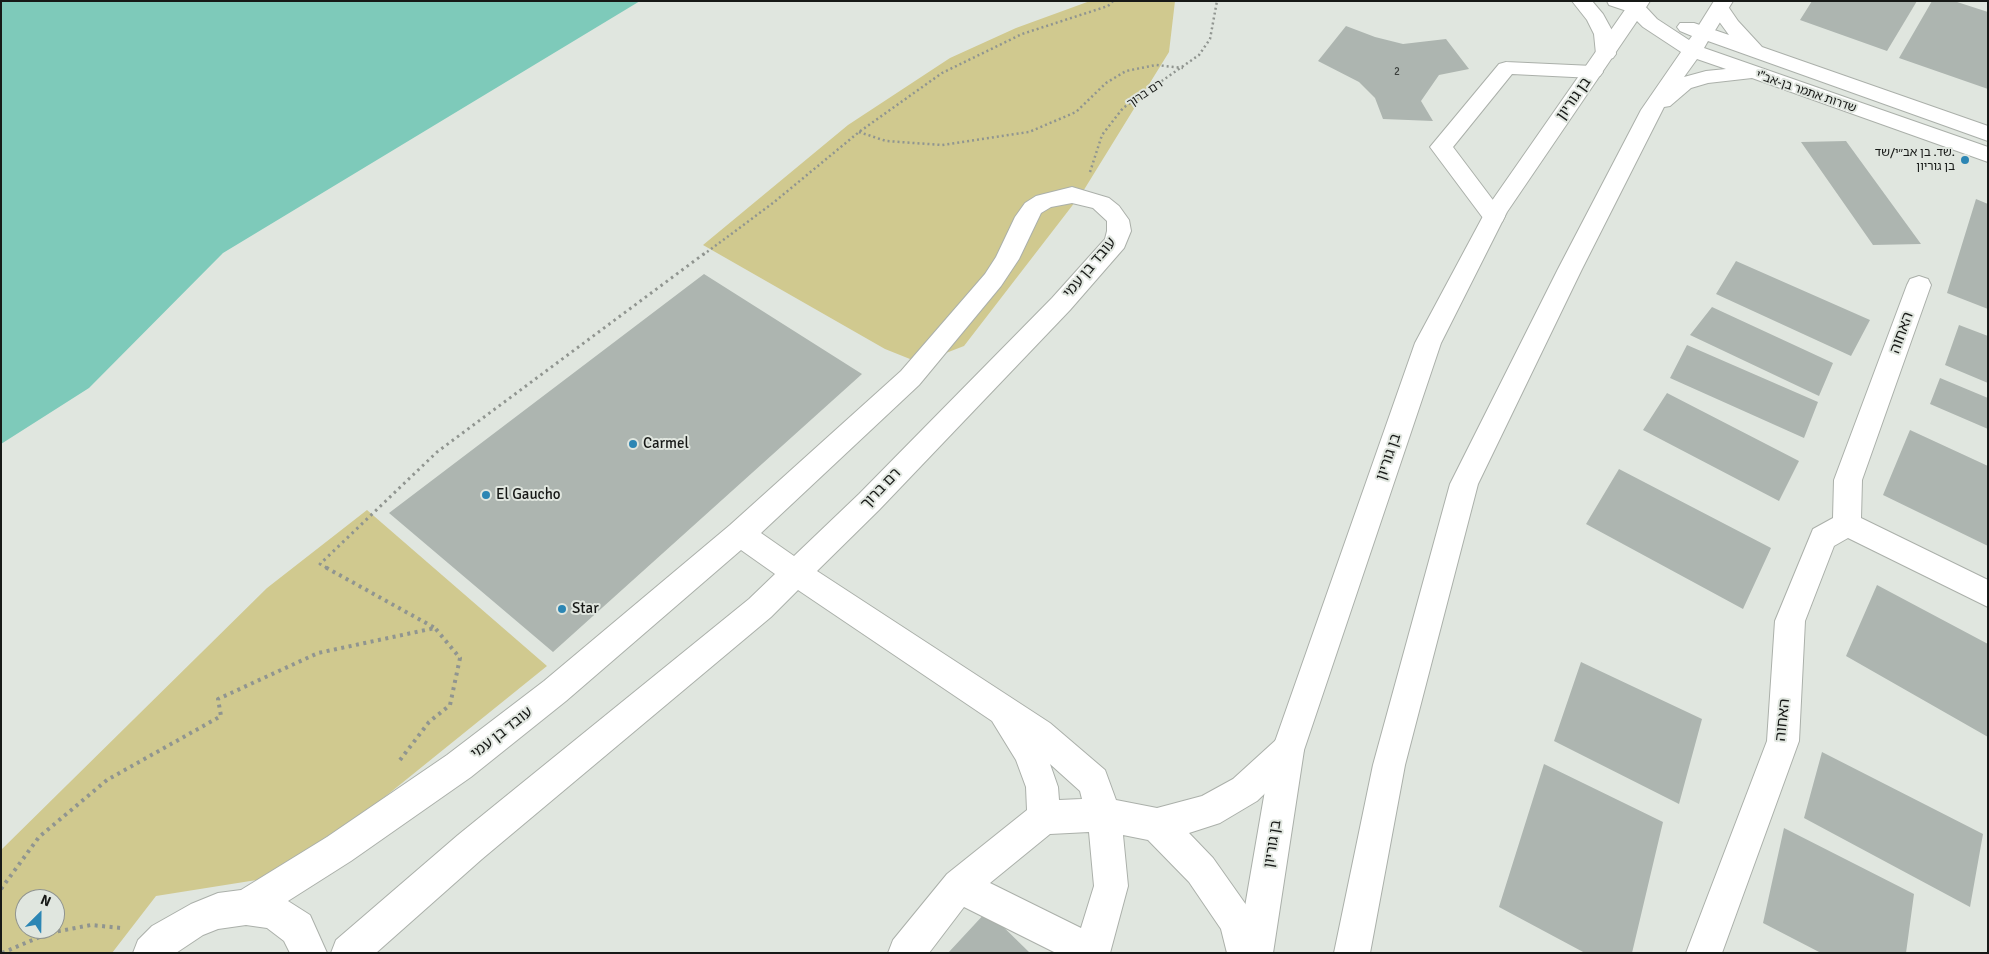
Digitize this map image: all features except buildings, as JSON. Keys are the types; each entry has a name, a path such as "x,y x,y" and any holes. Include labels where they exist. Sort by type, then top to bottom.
{"main road":[{"path":"1494,216 1441,147 1506,68 1599,63 1604,34 1596,18 1581,1"},
{"name":"בן גוריון","path":"1255,953 1288,750 1428,343 1494,216 1599,63 1631,4"},
{"name":"שדרות אתמר בן-אב\"י","path":"1631,4 1650,24 1759,64 1988,155"},
{"path":"1352,953 1389,765 1464,484 1570,269 1652,110 1722,5"},
{"path":"1652,110 1684,84 1706,77 1729,74 1759,64 1743,40 1730,26 1722,5"},
{"name":"שדרות אתמר בן-אב\"י","path":"1759,64 1988,134"},
{"name":"עובד בן עמי","path":"246,907 339,849 459,766 555,691 740,534 910,378 993,280 1007,258 1026,217 1033,208 1044,201 1058,196 1087,198 1101,203 1118,220 1120,231 1116,242 1061,304 964,404"},
{"name":"האחוה","path":"1704,953 1783,741 1790,621 1823,538 1847,524 1848,480 1919,284"},
{"name":"רם ברוך","path":"796,573 869,502 964,404"},
{"path":"1847,524 1988,594"},
{"path":"740,534 1040,734 1093,781 1104,814 1111,886 1092,952 959,886"},
{"path":"349,953 470,847 760,608 796,573"},
{"path":"1000,709 1029,752 1042,787 1044,818"},
{"path":"906,953 959,886 1044,818 1104,814 1157,825 1208,811 1245,790 1288,750"},
{"path":"1157,825 1201,870 1237,921 1245,953"},
{"path":"151,953 165,939 192,922 218,911 246,907 274,912 297,928 310,953"}],"path":[{"path":"398,763 430,722 450,705 460,658 434,628 320,564 437,452 773,204 859,132 942,73 1022,34 1108,6 1113,1"},
{"name":"רם ברוך","path":"1087,198 1091,165 1102,135 1124,108 1199,55 1210,40 1217,1"},
{"path":"859,132 886,140 942,145 1029,132 1076,112 1106,83 1126,71 1156,65 1183,68"},
{"path":"1,889 39,837 107,780 221,716 218,699 318,653 434,628"},
{"path":"2,953 49,933 91,925 126,929"}],"shaded area":[{"path":"1090,1 1175,1 1169,52 1082,193 964,346 920,363 885,349 703,245 848,125 950,58 1016,28"},
{"path":"367,510 547,666 288,875 156,896 112,953 1,953 1,850 267,588"}],"water":[{"path":"1,1 640,1 223,253 89,388 1,444"}],"place":[{"name":"שד. בן אב״י/שד. בן גוריון","path":"1965,160"},
{"name":"Carmel","path":"633,444"},
{"name":"El Gaucho","path":"486,495"},
{"name":"Star","path":"562,609"}]}
